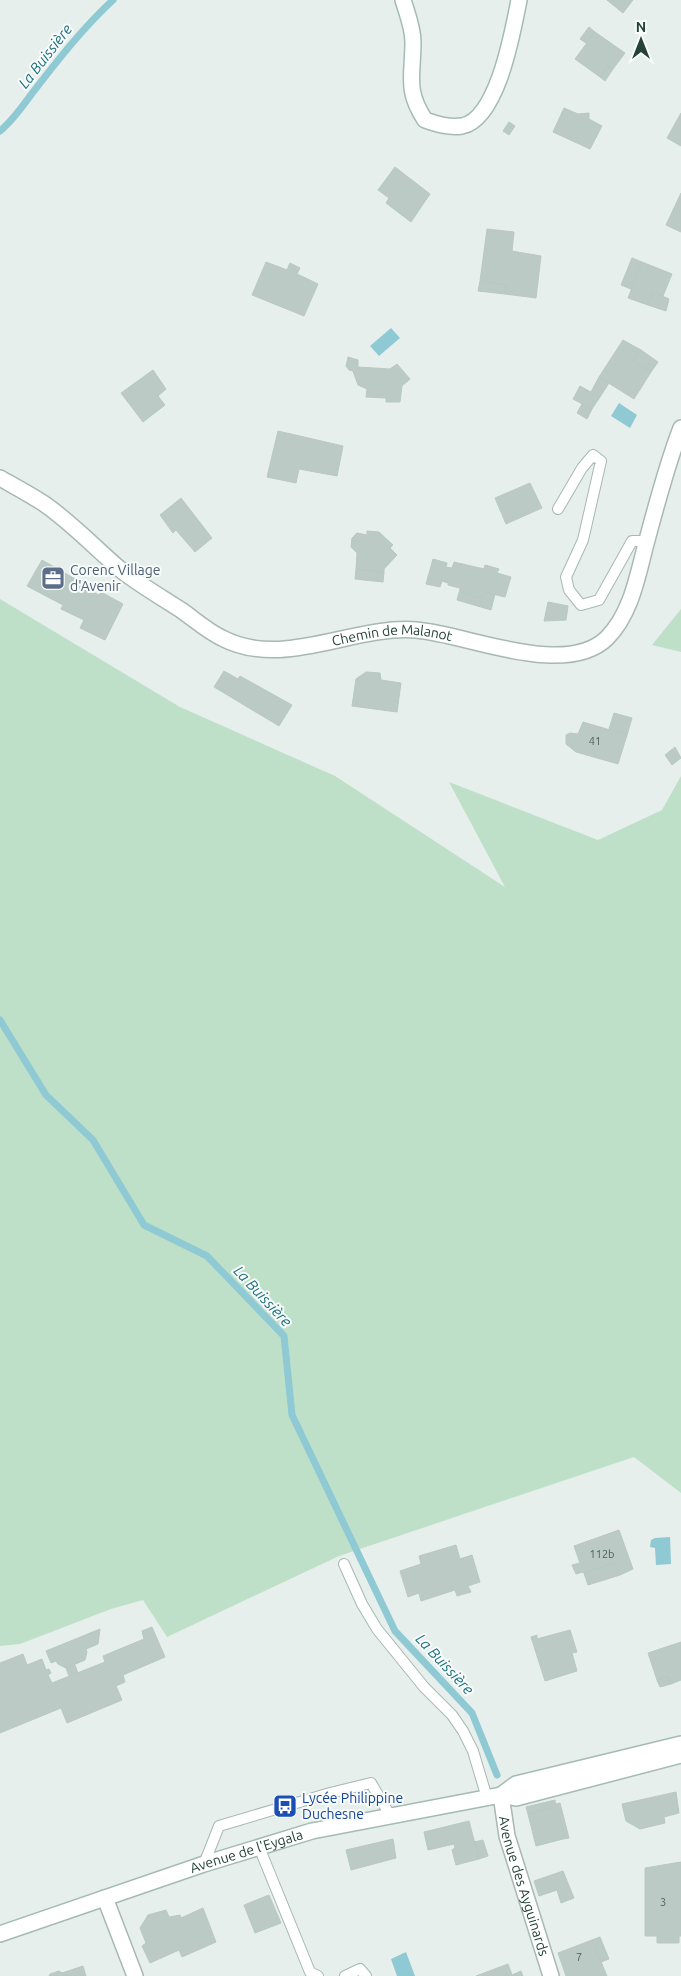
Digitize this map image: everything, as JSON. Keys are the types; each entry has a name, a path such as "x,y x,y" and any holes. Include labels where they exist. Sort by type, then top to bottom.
{"street":[{"path":"403,0 413,40 411,68 412,97 425,120 443,126 464,126 478,116 490,102 498,85 519,0"},
{"name":"Chemin de Malanot","path":"0,478 43,503 123,571 222,638 243,646 263,650 329,642 396,629 445,635 544,656 570,655 590,650 604,641 614,631 625,613 637,579 646,541 681,428"},
{"name":"Avenue de l'Eygala","path":"494,1796 516,1784 681,1744"},
{"name":"Avenue de l'Eygala","path":"0,1934 204,1864 312,1831 494,1796 516,1798 681,1755"},
{"name":"Avenue des Ayguinards","path":"494,1796 551,1976"},
{"path":"106,1898 135,1976"}],"lane":[{"path":"558,509 582,468 593,455 601,461 583,540 566,577 569,590 581,605 599,600 632,541 646,541"},
{"path":"344,1564 362,1604 377,1629 424,1687 452,1715 463,1731 494,1796"},
{"path":"204,1864 219,1826 330,1792 371,1783 391,1817"},
{"path":"259,1847 310,1972 318,1976"},
{"path":"345,1976 360,1969 366,1976"}],"green space":[{"path":"0,599 180,707 335,776 505,887 449,782 598,840 662,810 681,776 681,1493 634,1457 339,1556 167,1637 143,1600 111,1609 20,1644 0,1646"},
{"path":"681,609 681,652 652,645"}],"water":[{"path":"391,328 400,338 379,356 370,346"},
{"path":"619,403 637,415 630,428 611,416"},
{"path":"670,1537 671,1564 656,1565 655,1548 650,1547 651,1540"},
{"path":"406,1952 415,1976 397,1976 391,1959"}],"building":[{"path":"607,0 633,0 623,13"},
{"path":"589,27 595,32 586,43 580,39"},
{"path":"595,32 625,53 613,69 608,66 600,77 575,59"},
{"path":"608,66 613,69 605,81 600,77"},
{"path":"564,108 578,114 589,113 589,119 602,126 590,149 553,132"},
{"path":"681,113 681,146 667,138"},
{"path":"509,122 515,126 509,135 503,131"},
{"path":"395,167 430,194 411,222 386,203 389,198 378,190"},
{"path":"681,193 681,232 666,225"},
{"path":"487,229 514,232 512,251 541,256 536,298 505,294 506,285 480,281"},
{"path":"632,258 642,262 631,289 621,285"},
{"path":"266,262 287,270 290,263 300,268 297,274 318,284 304,316 252,295"},
{"path":"642,262 672,274 663,296 653,292 648,305 628,298"},
{"path":"480,281 506,285 505,294 478,291"},
{"path":"653,292 669,299 666,311 648,305"},
{"path":"623,340 641,350 633,361 651,372 634,399 599,377"},
{"path":"641,350 658,362 651,372 633,361"},
{"path":"348,357 358,360 358,367 390,369 397,364 410,379 402,386 400,402 386,402 386,398 366,397 367,389 358,385 353,371 349,370 346,366"},
{"path":"153,370 166,389 158,396 165,405 143,422 121,393"},
{"path":"599,377 609,383 600,397 591,392"},
{"path":"580,386 600,397 592,409 573,399"},
{"path":"582,404 592,409 587,419 577,413"},
{"path":"278,431 343,446 337,476 299,469 296,483 267,477"},
{"path":"530,483 542,508 506,524 495,498"},
{"path":"181,498 212,538 195,552 176,530 173,533 160,515"},
{"path":"367,531 379,532 393,545 390,548 397,555 384,569 384,572 356,569 357,553 351,547 352,538 357,533 367,535"},
{"path":"433,559 447,563 446,567 452,568 454,562 484,569 485,565 499,569 497,573 511,577 505,597 484,592 482,598 462,593 463,589 448,585 448,583 442,581 440,587 426,584"},
{"path":"42,560 77,580 75,583 99,595 101,592 123,604 105,640 80,628 84,620 61,609 63,605 27,586"},
{"path":"356,569 384,572 383,582 355,579"},
{"path":"460,589 463,589 462,593 482,598 484,592 495,594 491,610 457,600"},
{"path":"548,602 568,606 566,620 544,621"},
{"path":"224,671 238,679 240,676 292,705 279,726 214,687"},
{"path":"366,672 380,673 381,680 401,683 397,712 352,706 356,679"},
{"path":"614,713 632,718 627,735 609,729"},
{"path":"583,722 627,735 618,764 576,752 566,744 566,735 570,733 578,734"},
{"path":"675,747 681,758 672,765 665,755"},
{"path":"619,1530 633,1569 620,1575 615,1563 576,1574 572,1565 580,1563 574,1546"},
{"path":"456,1545 460,1559 472,1555 480,1582 468,1586 471,1592 457,1596 455,1590 421,1601 419,1593 408,1597 400,1571 421,1564 419,1556"},
{"path":"615,1563 620,1575 588,1585 584,1573"},
{"path":"152,1627 165,1657 123,1675 125,1682 116,1686 122,1700 67,1723 61,1708 0,1733 0,1663 23,1654 27,1665 42,1659 46,1670 49,1669 51,1673 48,1675 52,1683 105,1662 103,1656 144,1639 142,1631"},
{"path":"100,1629 98,1644 86,1649 85,1660 66,1668 56,1661 51,1663 46,1651"},
{"path":"570,1630 577,1652 572,1653 577,1671 545,1681 531,1637 537,1635 537,1639"},
{"path":"681,1642 681,1680 671,1684 668,1676 657,1680 648,1653"},
{"path":"75,1665 78,1673 69,1676 66,1668"},
{"path":"668,1676 671,1684 660,1687 657,1680"},
{"path":"676,1792 679,1813 664,1817 665,1823 640,1829 626,1821 622,1804"},
{"path":"555,1800 556,1807 528,1814 526,1807"},
{"path":"560,1803 569,1838 563,1839 565,1837 556,1804"},
{"path":"556,1807 565,1837 536,1846 528,1814"},
{"path":"469,1821 479,1859 456,1865 452,1850 455,1848 454,1844 428,1850 424,1832"},
{"path":"393,1839 396,1858 351,1870 346,1850"},
{"path":"483,1840 488,1856 479,1859 474,1842"},
{"path":"681,1862 681,1936 679,1936 679,1943 657,1943 657,1936 645,1936 645,1868"},
{"path":"563,1871 574,1898 561,1903 557,1890 539,1896 534,1881"},
{"path":"269,1895 281,1923 255,1933 244,1905"},
{"path":"203,1908 216,1942 182,1957 179,1950 150,1963 142,1946 146,1943 140,1928 148,1915 166,1910 169,1917 180,1915 181,1918"},
{"path":"600,1937 609,1959 601,1962 592,1940"},
{"path":"592,1940 607,1976 566,1976 558,1953"},
{"path":"508,1964 512,1975 521,1971 523,1976 476,1976"},
{"path":"83,1966 86,1976 49,1976 59,1971 62,1973"}],"waterway":[{"name":"La Buissière","path":"0,131 15,116 73,42 113,0"},
{"name":"La Buissière","path":"0,1020 46,1095 93,1140 144,1225 207,1256 284,1336 292,1415 395,1631 472,1713 497,1775"}],"place":[{"name":"Corenc Village d'Avenir","path":"53,578"},
{"name":"Lycée Philippine Duchesne","path":"285,1806"}]}
